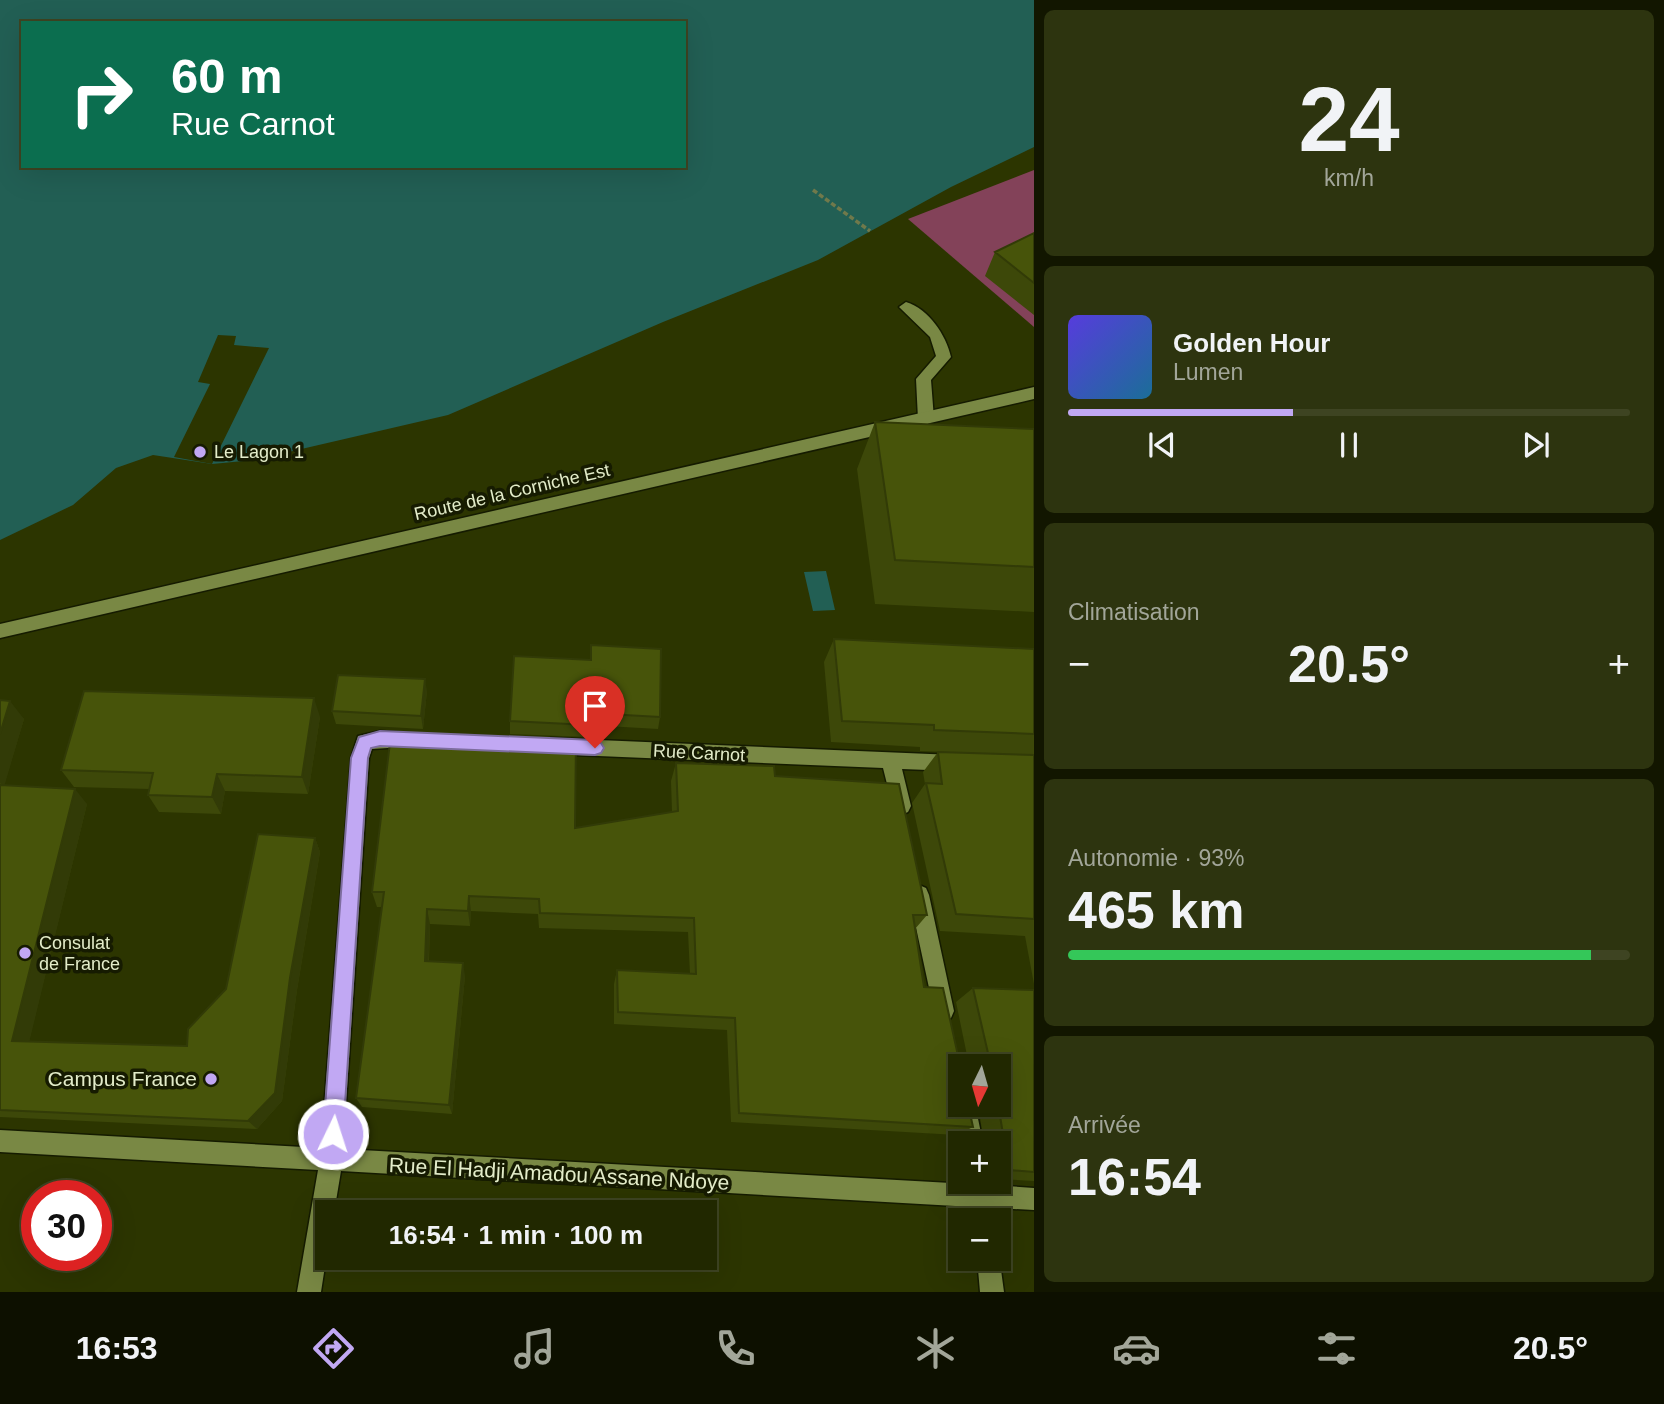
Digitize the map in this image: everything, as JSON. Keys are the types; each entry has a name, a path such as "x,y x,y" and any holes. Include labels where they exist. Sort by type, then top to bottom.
{"street":[{"path":"906,307 938,334 943,347 944,357 923,379 926,419"},
{"name":"Route de la Corniche Est","path":"0,631 1034,393"},
{"path":"309,1292 331,1161 360,758 365,742 380,738 435,741"},
{"name":"Rue Carnot","path":"532,745 969,764"},
{"path":"891,761 906,829"},
{"path":"914,870 949,1034"},
{"name":"Rue El Hadji Amadou Assane Ndoye","path":"0,1141 983,1199 1034,1199"},
{"path":"990,1271 992,1292"}],"path":[{"path":"813,190 870,231"}],"shaded area":[{"path":"1034,170 1034,327 908,219"}],"water":[{"path":"0,0 1034,0 1034,147 951,187 818,260 663,322 448,415 254,460 212,464 153,455 116,468 73,505 0,540"},
{"path":"826,571 835,610 813,611 804,572"}],"pier":[{"path":"218,335 236,336 234,345 269,348 212,464 174,457 210,384 198,382"}],"building":[{"path":"1034,233 1034,283 995,252"},
{"path":"875,422 1034,429 1034,567 895,560"},
{"path":"834,639 1034,649 1034,734 934,730 934,725 842,721"},
{"path":"591,645 661,649 660,717 589,713 589,725 510,721 514,656 591,660"},
{"path":"338,675 425,679 421,716 332,711"},
{"path":"84,691 314,698 302,777 217,774 212,797 148,795 153,773 61,770"},
{"path":"0,700 10,701 0,734"},
{"path":"391,734 576,740 575,828 678,811 676,763 774,766 775,776 899,784 927,915 913,915 924,987 943,988 958,1054 948,1054 948,1117 971,1117 973,1127 739,1113 735,1018 618,1012 617,970 696,974 694,918 540,913 539,899 469,896 468,911 427,909 425,961 463,963 449,1105 356,1098 384,892 372,892"},
{"path":"938,752 1034,755 1034,919 956,914 926,783 942,784"},
{"path":"0,785 75,789 12,1041 187,1046 188,1029 226,989 258,834 315,838 290,978 275,1093 248,1121 0,1110"},
{"path":"973,988 1034,990 1034,1172 1011,1170 1011,1131 1002,1131 1000,1117 1012,1116 1012,1054 988,1053"}],"place":[{"name":"Le Lagon 1","path":"200,452"},
{"name":"Consulat de France","path":"25,953"},
{"name":"Campus France","path":"211,1079"}],"route":[{"path":"333,1134 360,758 365,742 380,738 595,748"}]}
